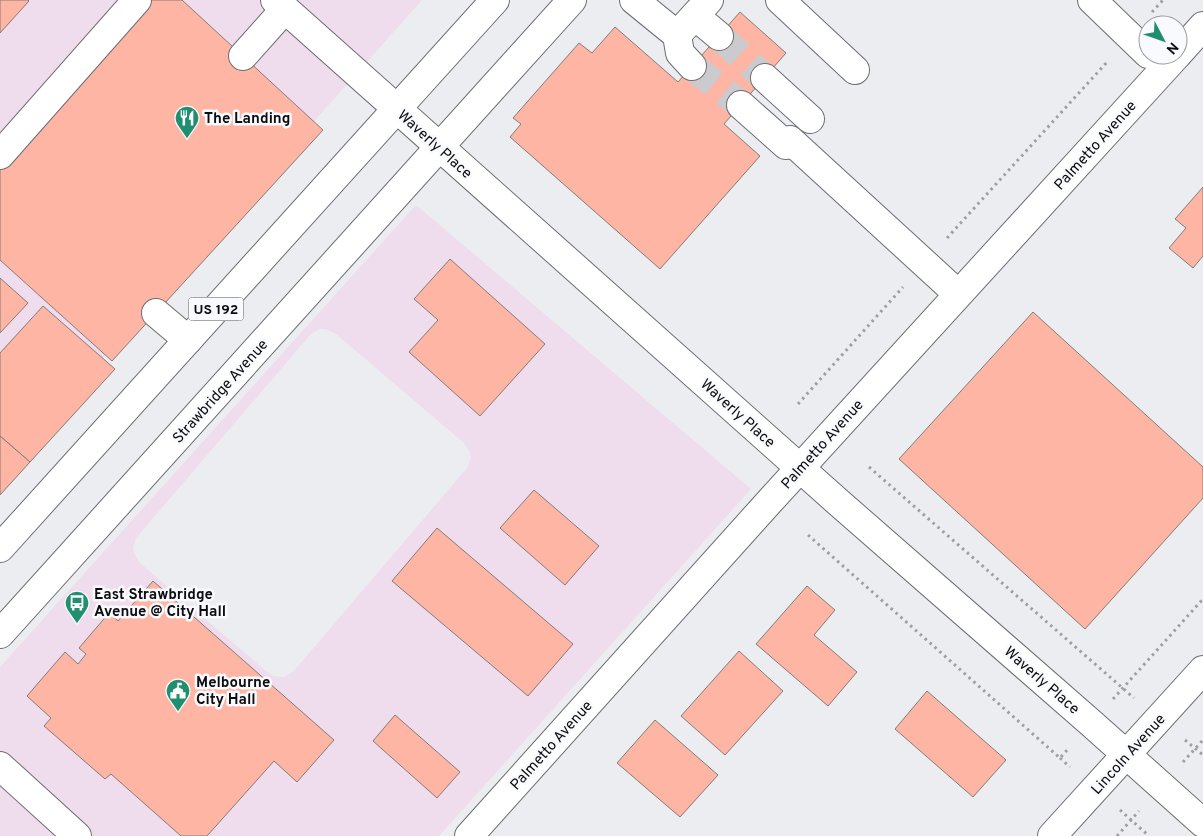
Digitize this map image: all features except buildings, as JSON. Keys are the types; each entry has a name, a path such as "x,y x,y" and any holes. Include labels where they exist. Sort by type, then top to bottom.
{"street":[{"path":"0,155 136,0"},
{"name":"US 192","path":"0,548 495,0"},
{"name":"Strawbridge Avenue","path":"0,634 572,0"},
{"path":"634,0 694,17 719,36"},
{"path":"780,0 855,70"},
{"path":"1092,0 1138,38"},
{"path":"243,56 280,5"},
{"name":"Waverly Place","path":"280,5 800,468 1203,823"},
{"path":"692,66 680,53 694,17"},
{"name":"Palmetto Avenue","path":"1188,35 1203,26"},
{"name":"Palmetto Avenue","path":"469,836 958,294 1149,65"},
{"path":"765,78 810,119"},
{"path":"741,105 788,142 958,294"},
{"path":"156,313 188,340"},
{"name":"Lincoln Avenue","path":"1052,836 1203,670"},
{"path":"0,766 77,836"}],"path":[{"path":"1162,15 1163,0"},
{"path":"798,404 925,263 1146,65"},
{"path":"869,467 1134,698 1203,755"},
{"path":"1196,748 1203,740"}],"shaded area":[{"path":"0,0 422,0 0,474"},
{"path":"416,205 751,489 439,836 0,836 0,667","holes":["320,329 326,329 336,334 464,443 470,452 471,458 467,468 293,672 284,677 273,676 140,563 133,548 136,538 311,334"]}],"tunnel":[{"path":"719,36 765,78"},
{"path":"692,66 741,105"}],"place":[{"name":"The Landing","path":"187,139"},
{"name":"East Strawbridge Avenue @ City Hall","path":"77,624"},
{"name":"Melbourne City Hall","path":"178,712"}]}
